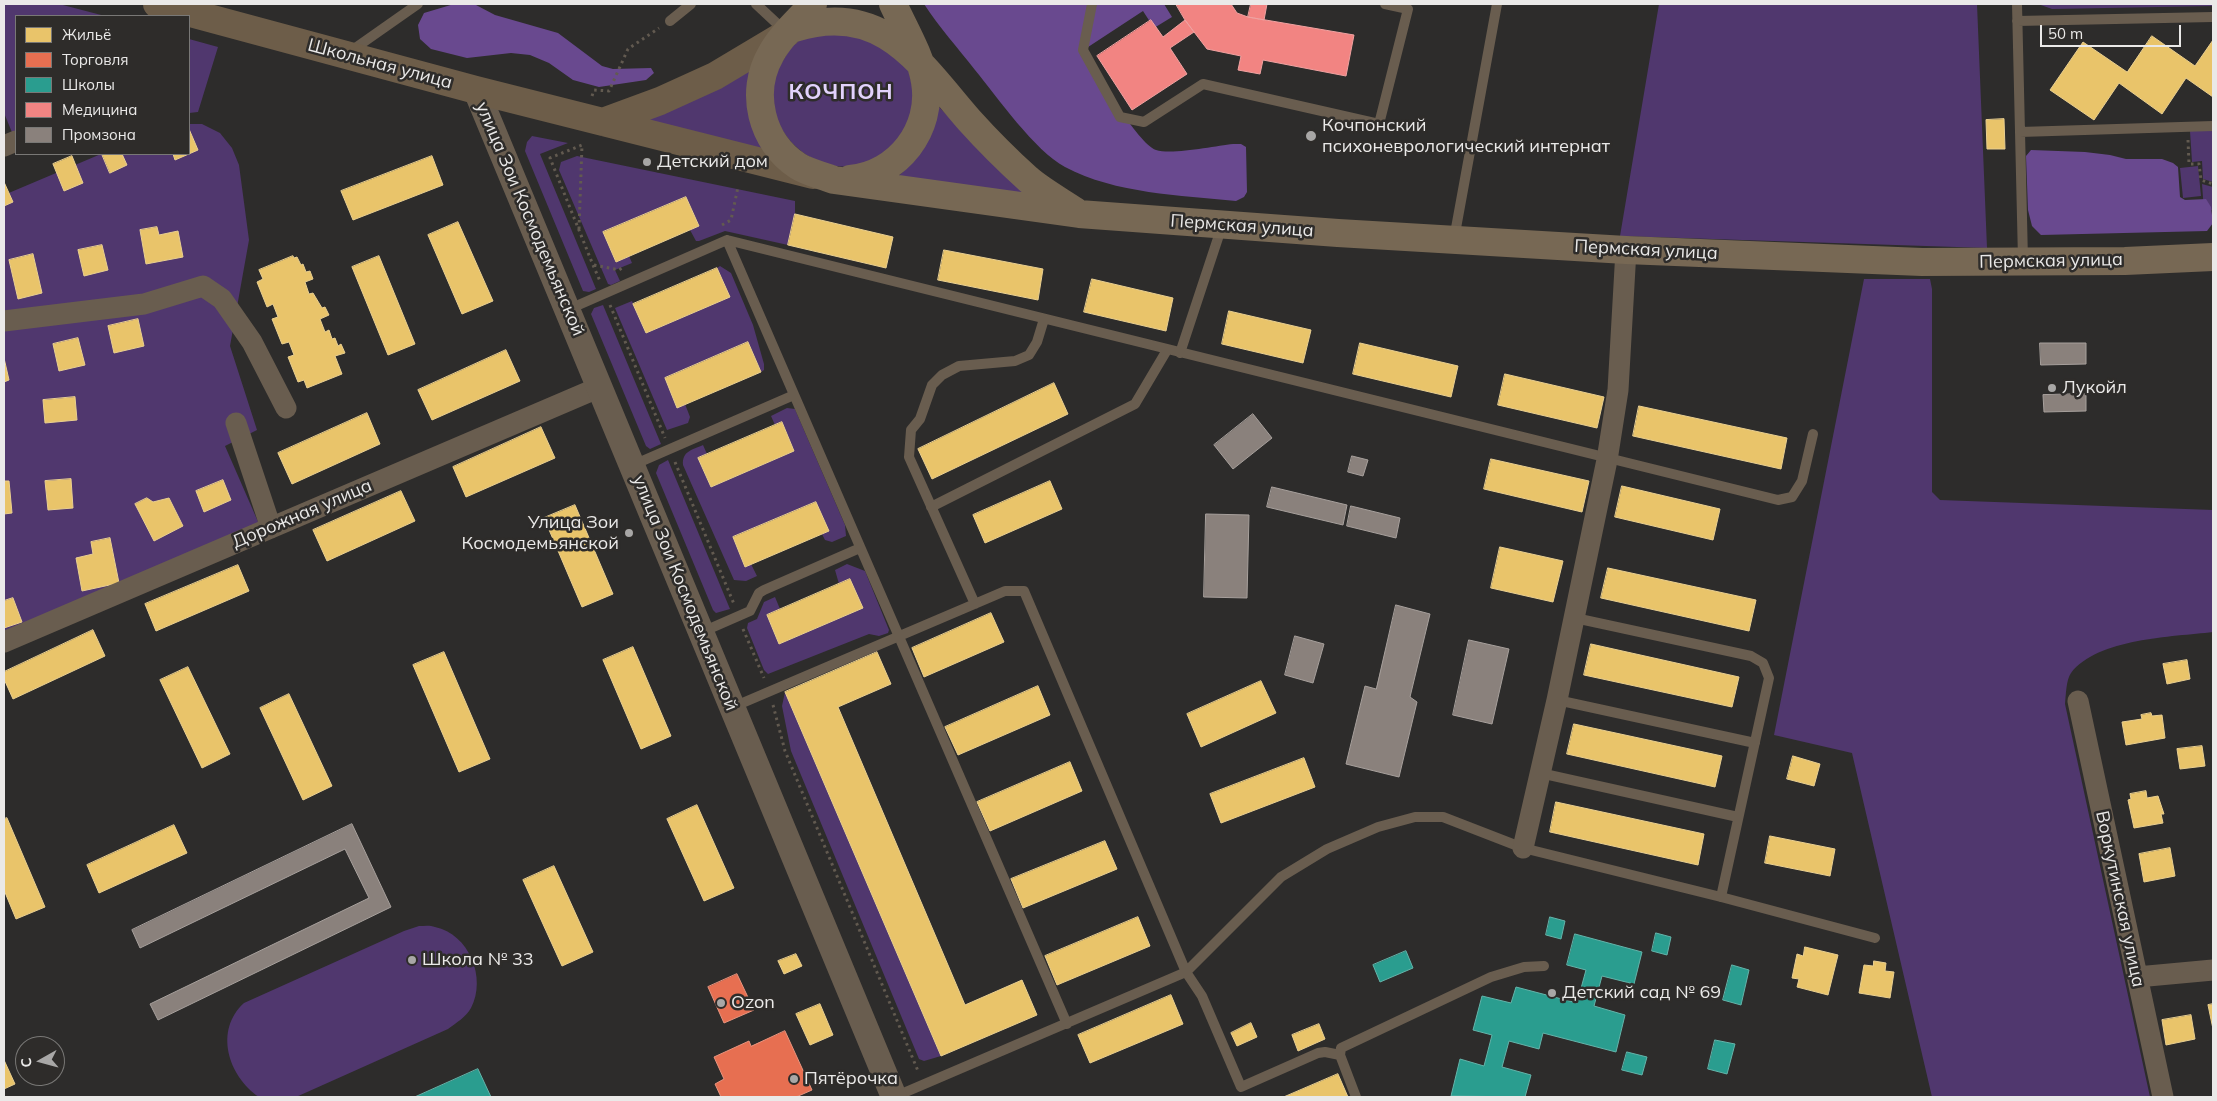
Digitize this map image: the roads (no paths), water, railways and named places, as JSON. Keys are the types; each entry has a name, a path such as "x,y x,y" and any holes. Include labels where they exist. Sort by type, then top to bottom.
{"main road":[{"name":"Школьная улица","path":"157,4 476,90 834,180"},
{"path":"813,4 772,52 762,75 760,102 763,121 775,144 790,160 808,172 834,180 857,178 880,171 902,156 915,139 926,109 926,88 922,68 893,4"},
{"path":"603,122 660,102 715,76 816,17 836,13 850,13 870,17 900,34 911,45 969,120 1029,180 1079,214"},
{"name":"Пермская улица","path":"834,180 1079,214 1626,250 1922,262 2023,262 2213,257"}],"street":[{"name":"улица Зои Космодемьянской","path":"476,90 894,1097"},
{"path":"1523,848 1575,618 1607,460 1618,390 1626,250"},
{"path":"4,321 144,304 202,286 222,300 252,342 286,408"},
{"name":"Дорожная улица","path":"4,642 600,387"},
{"path":"236,423 270,528"},
{"name":"Воркутинская улица","path":"2078,701 2163,1097"},
{"path":"2137,977 2213,970"}],"lane":[{"path":"346,55 418,4"},
{"path":"670,21 691,4"},
{"path":"756,4 787,33"},
{"path":"1092,4 1083,50 1120,117 1144,122 1204,84 1379,124 1408,9 1386,4"},
{"path":"1454,240 1497,4"},
{"path":"2016,4 2023,262"},
{"path":"2017,21 2213,17"},
{"path":"2020,132 2213,126"},
{"path":"1180,353 1222,224"},
{"path":"726,240 1067,1024"},
{"path":"567,310 726,240 1607,460 1778,500 1792,497 1802,481 1813,434"},
{"path":"975,604 908,458 911,430 920,419 932,385 942,375 959,366 1015,361 1028,355 1037,342 1044,319"},
{"path":"931,507 1135,404 1168,350"},
{"path":"632,465 794,394"},
{"path":"701,632 750,611 759,594 764,590 860,548"},
{"path":"732,708 1005,591 1024,591 1186,972 1202,996 1241,1086 1318,1053 1325,1052 1340,1055"},
{"path":"1575,618 1751,656 1763,663 1769,678 1720,897"},
{"path":"1557,700 1755,743"},
{"path":"1540,773 1738,817"},
{"path":"894,1097 1186,972 1281,878 1327,849 1378,827 1415,817 1443,817 1523,848 1875,938"},
{"path":"1356,1097 1340,1055 1341,1048 1492,976 1524,967 1544,966"}],"place":[{"name":"Кочпонский психоневрологический интернат","path":"1311,136"},
{"name":"Детский дом","path":"647,162"},
{"name":"Лукойл","path":"2052,388"},
{"name":"Улица Зои Космодемьянской","path":"629,533"},
{"name":"Школа № 33","path":"412,960"},
{"name":"Детский сад № 69","path":"1552,993"},
{"name":"Ozon","path":"721,1003"},
{"name":"Пятёрочка","path":"794,1079"}],"district":[{"name":"КОЧПОН","path":"841,92"}]}
